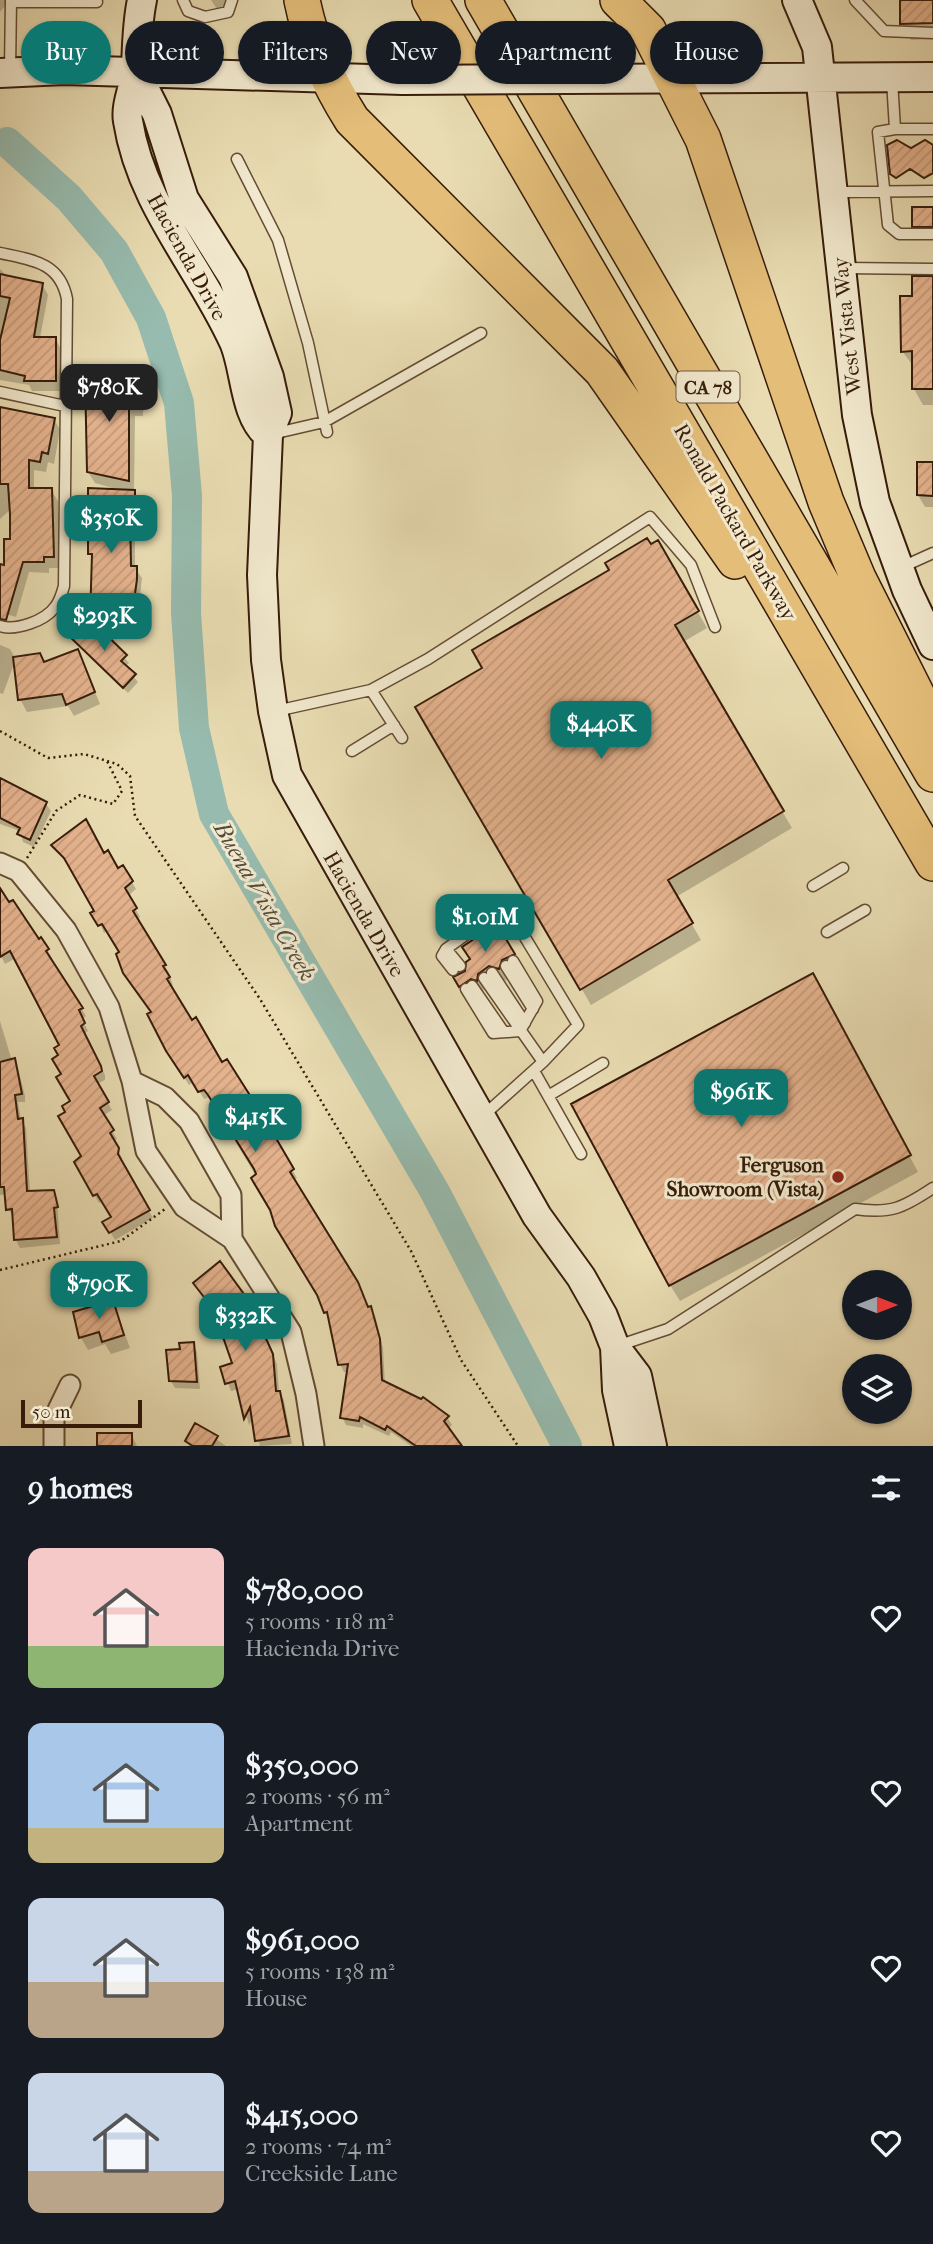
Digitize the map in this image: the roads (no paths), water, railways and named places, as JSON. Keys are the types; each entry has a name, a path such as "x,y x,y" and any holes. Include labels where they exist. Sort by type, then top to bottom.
{"highway":[{"path":"302,0 307,21"},
{"name":"Ronald Packard Parkway","path":"430,0 933,863"},
{"name":"Ronald Packard Parkway","path":"483,0 933,774"},
{"path":"618,0 650,34"},
{"path":"330,84 360,129 602,371 879,771"},
{"path":"675,84 703,139 826,502 858,578 933,727"}],"main road":[{"name":"Hacienda Drive","path":"137,21 142,0"},
{"name":"West Vista Way","path":"797,0 817,47 857,415 875,502 899,568 933,645"},
{"path":"5,73 125,72"},
{"path":"763,78 933,77"},
{"path":"352,79 650,78"},
{"name":"Hacienda Drive","path":"142,84 157,114 184,199 233,277 269,377 277,412 268,435 262,575 266,660 273,711 287,775 537,1216 581,1277 603,1317 615,1347 637,1377 644,1443"}],"street":[{"path":"0,863 19,873 72,941 108,1007 132,1081 146,1151 184,1207 232,1239 291,1332 306,1394 314,1446"},
{"path":"132,1081 164,1097 188,1121 231,1195 232,1239"},
{"path":"54,1446 54,1418 70,1385"}],"lane":[{"path":"183,0 188,11 205,17 228,12 232,0"},
{"path":"855,0 884,31 933,33"},
{"path":"5,73 11,1 97,2"},
{"path":"892,77 895,129"},
{"path":"933,129 878,132 888,225 899,234 933,234"},
{"path":"237,159 278,240 308,343 326,427"},
{"path":"832,192 933,191"},
{"path":"0,253 37,261 58,275 64,284 67,299 64,586 57,605 48,615 11,629 0,626"},
{"path":"841,268 933,268"},
{"path":"268,435 326,427 481,333"},
{"path":"0,392 65,406"},
{"path":"273,711 372,691 428,659 650,517 691,565 715,627"},
{"path":"899,568 933,553"},
{"path":"372,691 402,738"},
{"path":"352,751 394,725"},
{"path":"813,886 843,868"},
{"path":"456,968 446,948 464,941 506,906 578,1025 534,1071 481,1118"},
{"path":"827,932 865,910"},
{"path":"469,988 503,1031 522,1027 533,1009 509,963"},
{"path":"488,976 543,1062"},
{"path":"548,1096 603,1063"},
{"path":"534,1071 581,1154"},
{"path":"615,1347 668,1329 855,1209 873,1211 904,1208 933,1188"}],"waterway":[{"name":"Buena Vista Creek","path":"7,142 69,198 114,251 151,318 179,403 187,496 186,613 194,728 214,814 435,1192 567,1446"}],"place":[{"name":"Ferguson Showroom (Vista)","path":"838,1177"}]}
